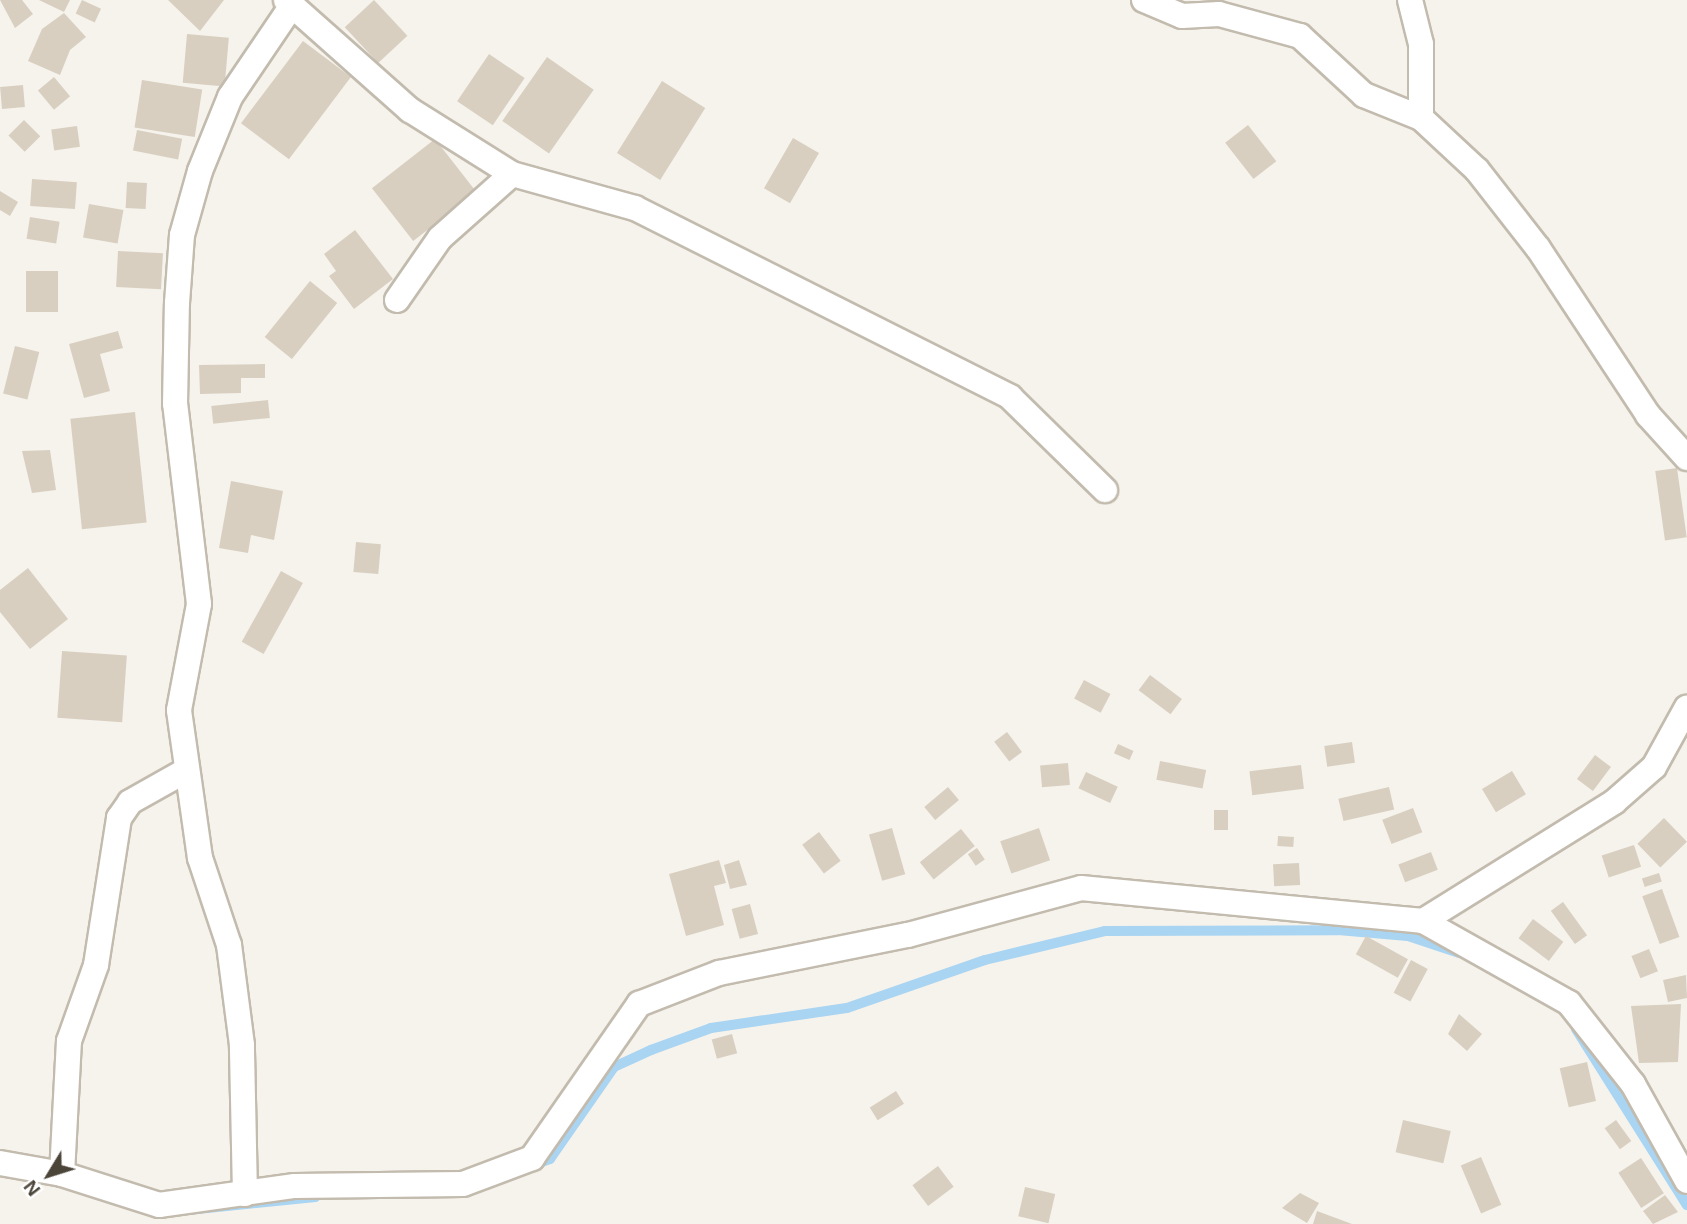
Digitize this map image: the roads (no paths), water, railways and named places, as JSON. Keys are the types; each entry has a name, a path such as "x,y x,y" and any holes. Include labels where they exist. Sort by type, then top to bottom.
{"street":[{"path":"1144,0 1182,16 1219,14 1300,36 1364,95 1421,118 1500,199 1648,415 1687,458"},
{"path":"1410,0 1421,44 1421,118"},
{"path":"245,1194 242,1045 229,945 200,858 185,771 179,709 199,604 175,404 181,235 230,97 288,3 410,110 512,174 635,208 1010,397 1105,490"},
{"path":"397,300 440,237 512,174"},
{"path":"1423,921 1614,802 1654,767 1687,706"},
{"path":"62,1174 69,1041 96,965 118,818 130,802 185,771"},
{"path":"0,1163 62,1174 159,1205 295,1186 463,1184 532,1158 639,1004 719,973 908,935 1081,888 1423,921 1569,1003 1633,1084 1687,1181"}],"waterway":[{"path":"533,1165 550,1159 614,1067 651,1050 711,1028 847,1008 985,960 1105,931 1338,930 1408,936 1459,953"},
{"path":"1576,1029 1687,1205"},
{"path":"188,1210 315,1197"}]}
